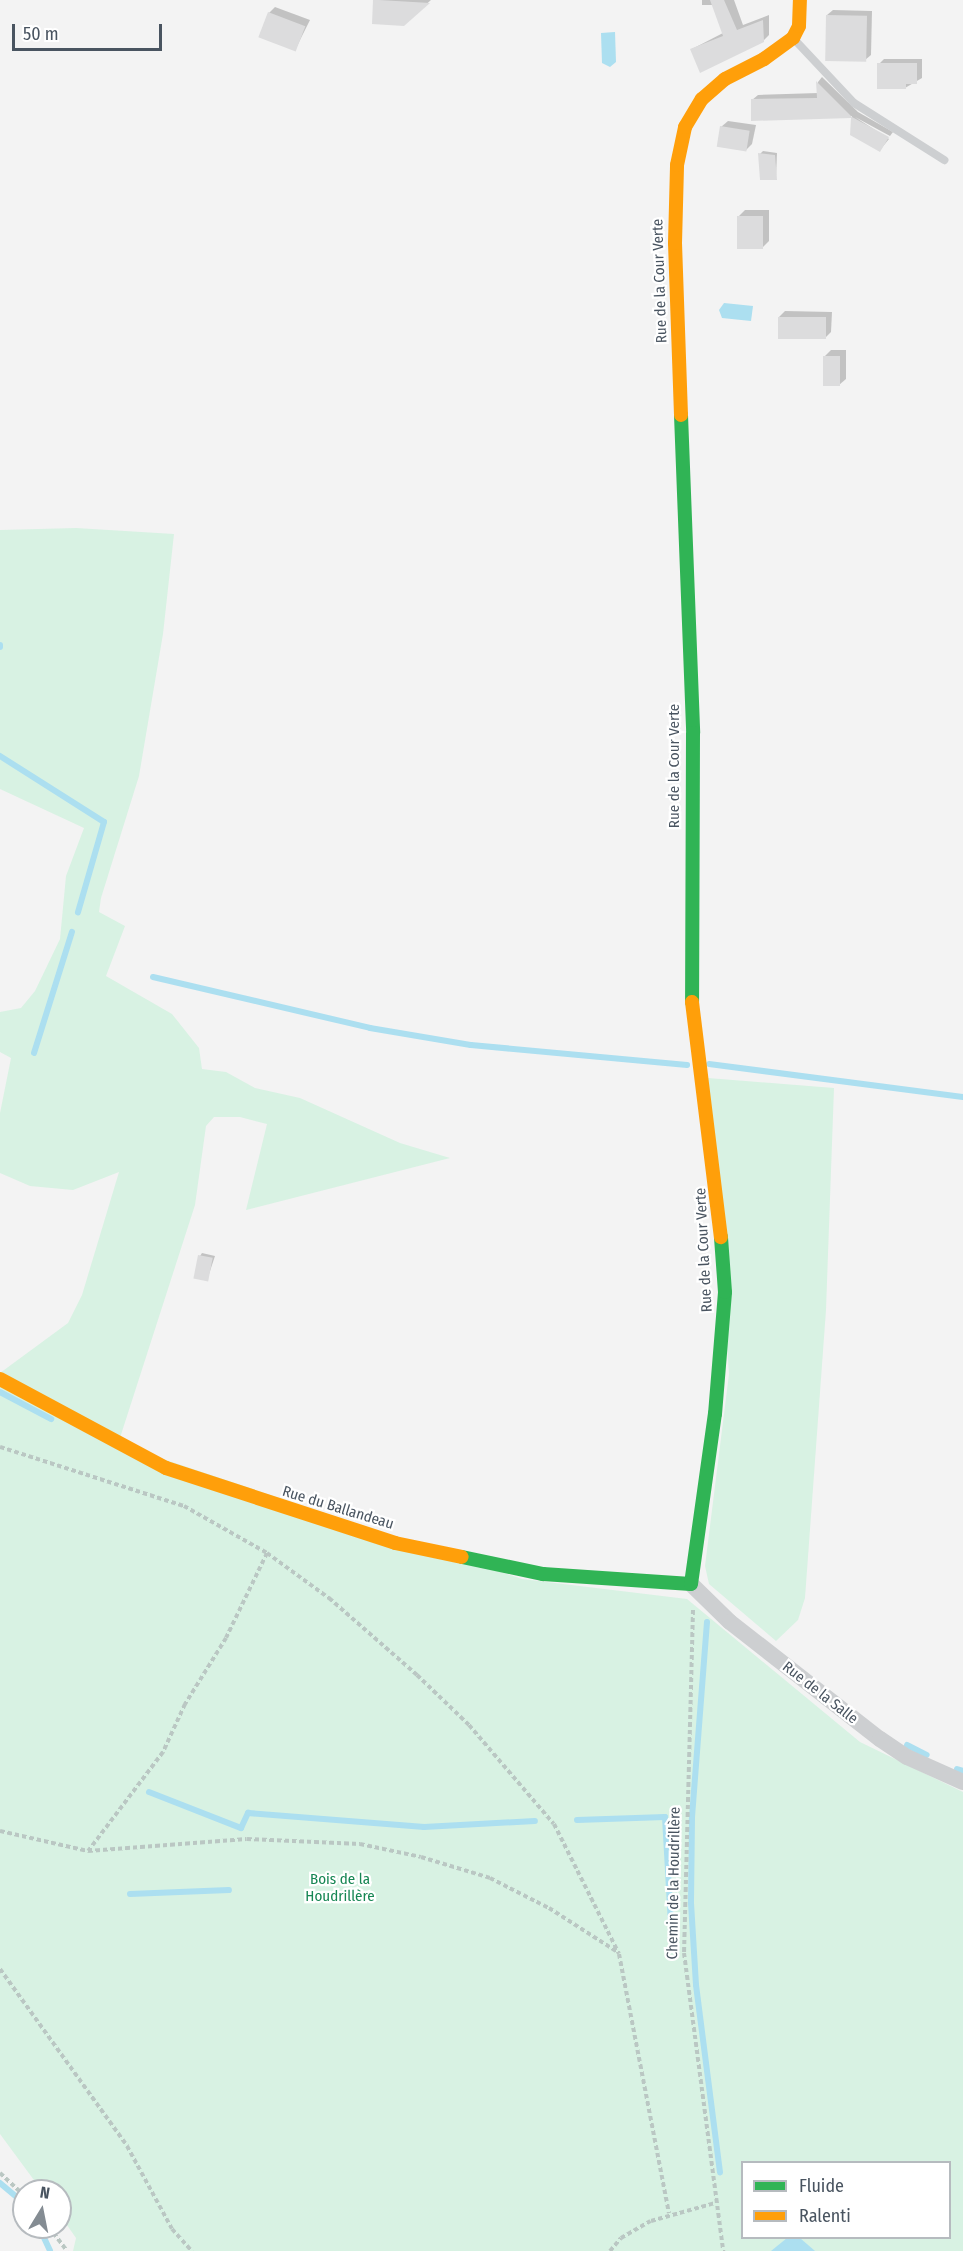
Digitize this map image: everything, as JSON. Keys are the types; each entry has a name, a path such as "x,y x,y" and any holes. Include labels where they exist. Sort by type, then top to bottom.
{"street":[{"path":"793,38 799,26 800,0"},
{"name":"Rue de la Cour Verte","path":"691,1584 716,1403 725,1292 718,1188 695,1038 690,973 693,733 675,243 677,165 685,127 702,99 725,79 764,59 793,38"},
{"name":"Rue du Ballandeau","path":"0,1379 166,1468 395,1543 543,1574 691,1584"},
{"name":"Rue de la Salle","path":"691,1584 730,1622 880,1739 907,1757 963,1782"}],"lane":[{"path":"793,38 854,103 944,160"}],"path":[{"path":"0,1447 184,1506 267,1553 329,1598 417,1675 506,1765 554,1824 619,1954 669,2213"},
{"path":"88,1851 163,1752 185,1704 226,1638 267,1553"},
{"name":"Chemin de la Houdrillère","path":"691,1584 684,1953 723,2251"},
{"path":"0,1831 88,1851 247,1839 360,1844 421,1857 490,1878 549,1908 619,1954"},
{"path":"0,1969 120,2137 172,2229 192,2251"},
{"path":"0,2173 12,2184"},
{"path":"610,2251 621,2238 669,2213 715,2203"}],"green space":[{"name":"Bois de la Houdrillère","path":"76,528 174,534 163,634 139,776 101,898 99,912 125,926 106,976 172,1014 199,1048 202,1069 226,1072 255,1088 300,1098 400,1143 450,1158 246,1210 267,1124 240,1117 214,1117 206,1126 195,1205 118,1444 522,1579 687,1599 860,1742 963,1792 963,2251 73,2251 76,2238 72,2232 72,2179 33,2179 0,2134 0,1373 68,1323 82,1295 119,1172 73,1190 30,1186 0,1173 0,1113 11,1058 0,1052 0,1012 21,1008 35,991 60,939 66,876 84,828 0,789 0,530"},
{"path":"708,1078 834,1088 826,1310 805,1598 798,1620 776,1641 709,1584 705,1566 729,1374"}],"water":[{"path":"615,32 616,62 610,67 602,63 601,33"},
{"path":"724,303 753,306 751,321 722,318 719,310"},
{"path":"786,2239 801,2239 815,2251 771,2251"}],"building":[{"path":"373,0 430,3 404,26 372,24"},
{"path":"710,0 724,0 737,30 763,20 764,42 700,73 690,49 723,36"},
{"path":"268,12 305,26 296,52 258,37"},
{"path":"826,15 867,16 866,62 825,61"},
{"path":"877,63 917,63 917,84 906,84 906,89 877,89"},
{"path":"816,81 852,117 889,137 880,152 850,135 851,118 751,121 751,99 817,98"},
{"path":"720,126 750,131 746,151 717,147"},
{"path":"758,153 775,155 777,180 760,180"},
{"path":"737,216 763,216 763,249 737,249"},
{"path":"778,317 826,317 826,339 778,339"},
{"path":"823,356 840,356 840,386 823,386"},
{"path":"198,1255 213,1258 208,1281 193,1279"}],"waterway":[{"path":"0,756 104,822 78,912"},
{"path":"34,1053 72,932"},
{"path":"153,977 370,1028 471,1045 687,1065"},
{"path":"709,1064 963,1097"},
{"path":"0,1392 51,1419"},
{"path":"707,1622 692,1819 691,1903 696,1985 720,2172"},
{"path":"907,1745 927,1755"},
{"path":"957,1769 963,1771"},
{"path":"149,1792 241,1828 248,1813 424,1827 535,1821"},
{"path":"577,1820 665,1817 671,1925"},
{"path":"130,1894 229,1890"},
{"path":"0,2183 12,2193"},
{"path":"44,2239 50,2251"}],"traffic: fast":[{"path":"681,415 693,733 692,1002"},
{"path":"462,1557 543,1574 691,1584 715,1414 725,1292 721,1237"}],"traffic: slow":[{"path":"681,415 675,243 677,165 685,127 702,99 725,79 764,59 793,38 799,26 800,0"},
{"path":"692,1002 721,1237"},
{"path":"0,1379 166,1468 395,1543 462,1557"}]}
